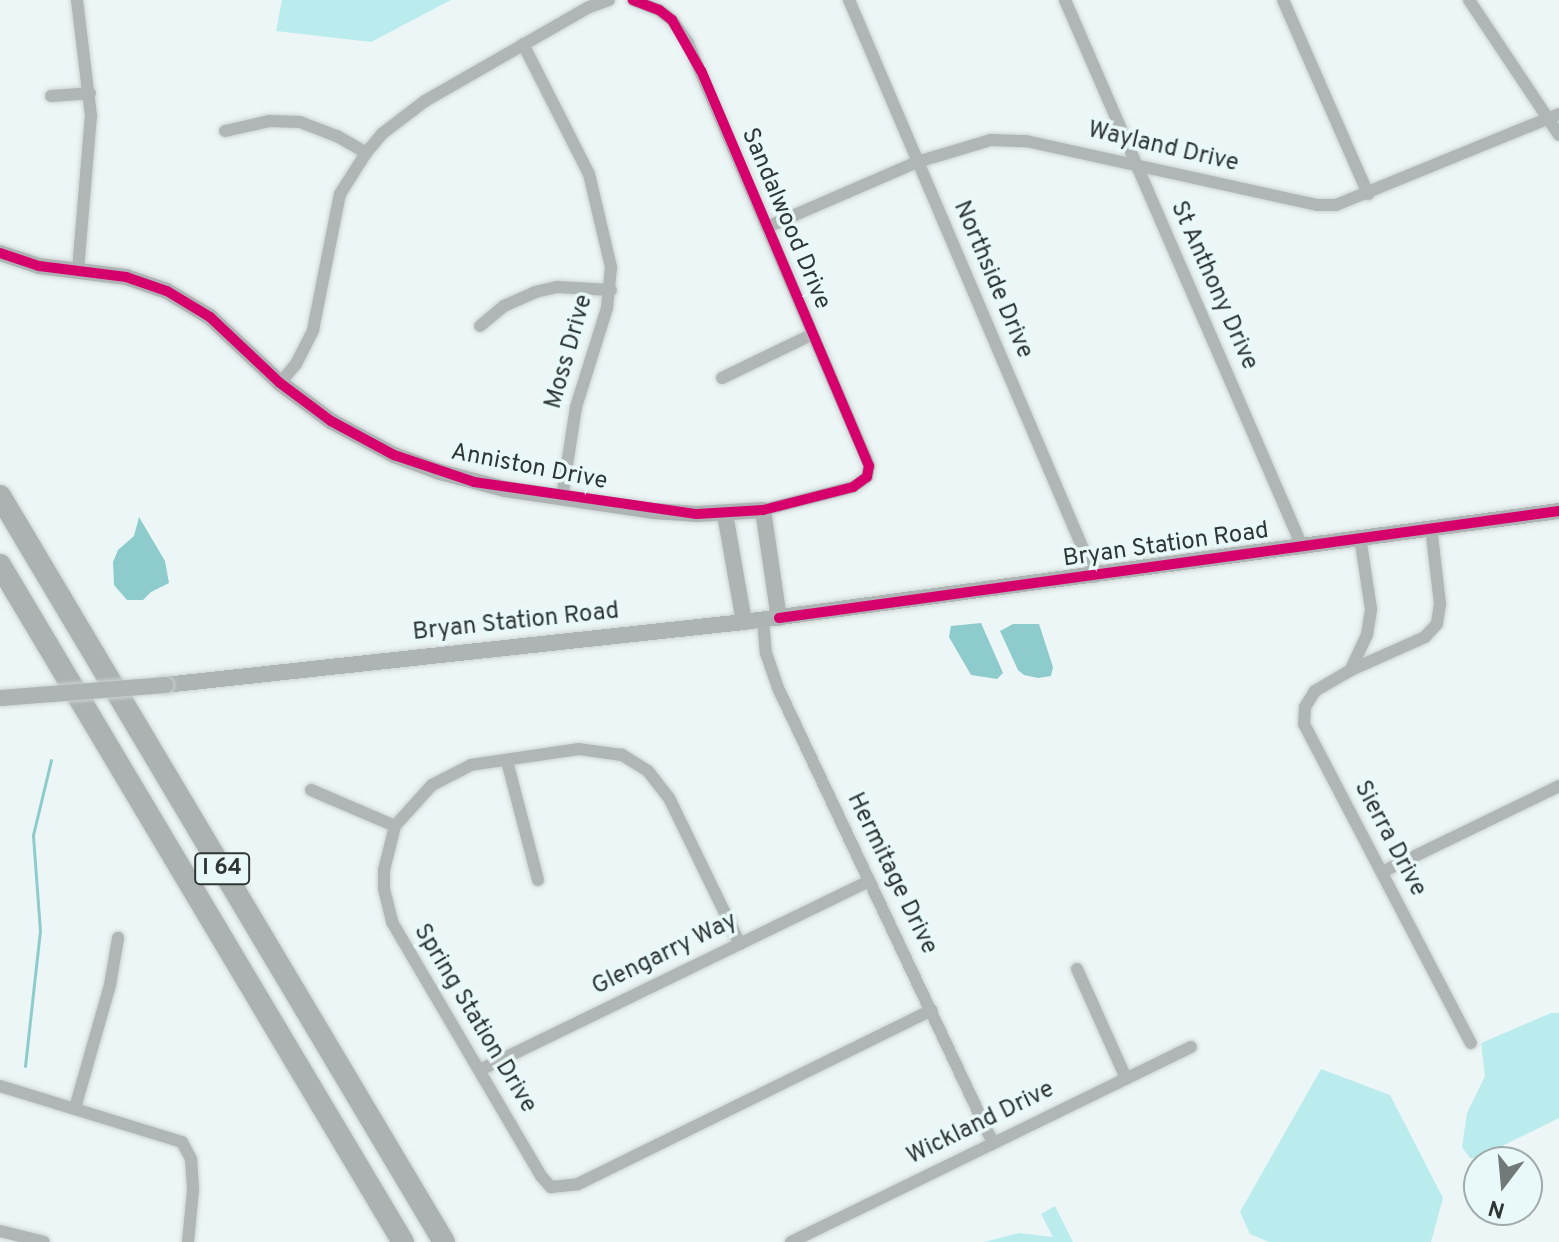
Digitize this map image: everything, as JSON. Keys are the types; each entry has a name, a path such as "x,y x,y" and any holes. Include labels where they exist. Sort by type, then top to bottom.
{"highway":[{"name":"I 64","path":"0,496 444,1242"},
{"name":"I 64","path":"0,565 403,1242"}],"main road":[{"name":"Anniston Drive","path":"0,253 39,266 147,283 188,303 230,333 280,383 331,421 417,465 474,482 654,511 725,514 763,510"},
{"path":"763,510 771,619"},
{"name":"Bryan Station Road","path":"0,698 165,685 771,619 1559,511"},
{"path":"725,514 744,622"}],"street":[{"path":"77,0 90,93 91,150 78,270"},
{"path":"280,383 296,364 313,330 340,194 366,153 408,112 589,7 609,0"},
{"name":"Sandalwood Drive","path":"633,0 659,10 680,30 869,466 867,477"},
{"name":"Northside Drive","path":"849,0 1095,577"},
{"name":"St Anthony Drive","path":"1065,0 1302,546"},
{"path":"1283,0 1368,194"},
{"path":"1469,0 1554,116 1559,135"},
{"name":"Moss Drive","path":"523,44 589,174 608,247 611,290 576,407 562,497"},
{"path":"51,96 90,93"},
{"name":"Wayland Drive","path":"767,227 917,162 974,143 1007,140 1317,205 1336,205 1554,116"},
{"path":"225,131 269,121 300,122 337,136 366,153"},
{"path":"480,326 504,306 535,292 557,287 611,290"},
{"path":"722,378 811,335"},
{"name":"Anniston Drive","path":"763,510 853,487 867,477"},
{"name":"Sierra Drive","path":"1431,527 1440,604 1437,624 1425,637 1351,670 1308,699 1304,724 1471,1043"},
{"path":"1351,670 1367,635 1371,609 1360,537"},
{"name":"Hermitage Drive","path":"771,619 769,665 993,1143"},
{"path":"311,790 395,826 441,779 471,765 579,749 612,752 641,765 669,798 740,944"},
{"path":"507,761 538,880"},
{"path":"1382,872 1559,786"},
{"name":"Spring Station Drive","path":"395,826 384,870 384,889 392,922 547,1185 570,1188 932,1010"},
{"name":"Glengarry Way","path":"480,1070 870,881"},
{"path":"75,1108 110,985 118,938"},
{"path":"1077,969 1126,1078"},
{"name":"Wickland Drive","path":"791,1242 1191,1047"},
{"path":"0,1086 171,1137 188,1149 193,1190 188,1242"},
{"path":"0,1231 44,1242"}],"shaded area":[{"path":"282,0 451,0 371,42 276,31"},
{"path":"139,517 165,561 169,583 143,600 127,600 114,585 113,562 118,550 134,536"},
{"path":"981,623 1003,673 997,679 971,675 949,637 951,626"},
{"path":"1013,624 1039,624 1053,667 1051,676 1038,678 1024,675 1018,670 1000,631"},
{"path":"1551,1013 1559,1013 1559,1118 1502,1146 1463,1148 1462,1147 1467,1113 1485,1076 1481,1043"},
{"path":"1321,1069 1390,1095 1443,1198 1431,1242 1269,1242 1250,1234 1240,1212"},
{"path":"1055,1206 1073,1242 984,1242 1019,1233 1053,1237 1041,1214"}],"waterway":[{"path":"25,1066 40,931 33,835 51,760"}],"cycle path":[{"path":"0,253 39,266 126,277 167,291 210,317 280,383 331,421 394,455 474,482 697,514 763,510 853,487 867,477 869,466 701,71 672,20 659,10 633,0"},
{"path":"779,618 1559,511"}]}
